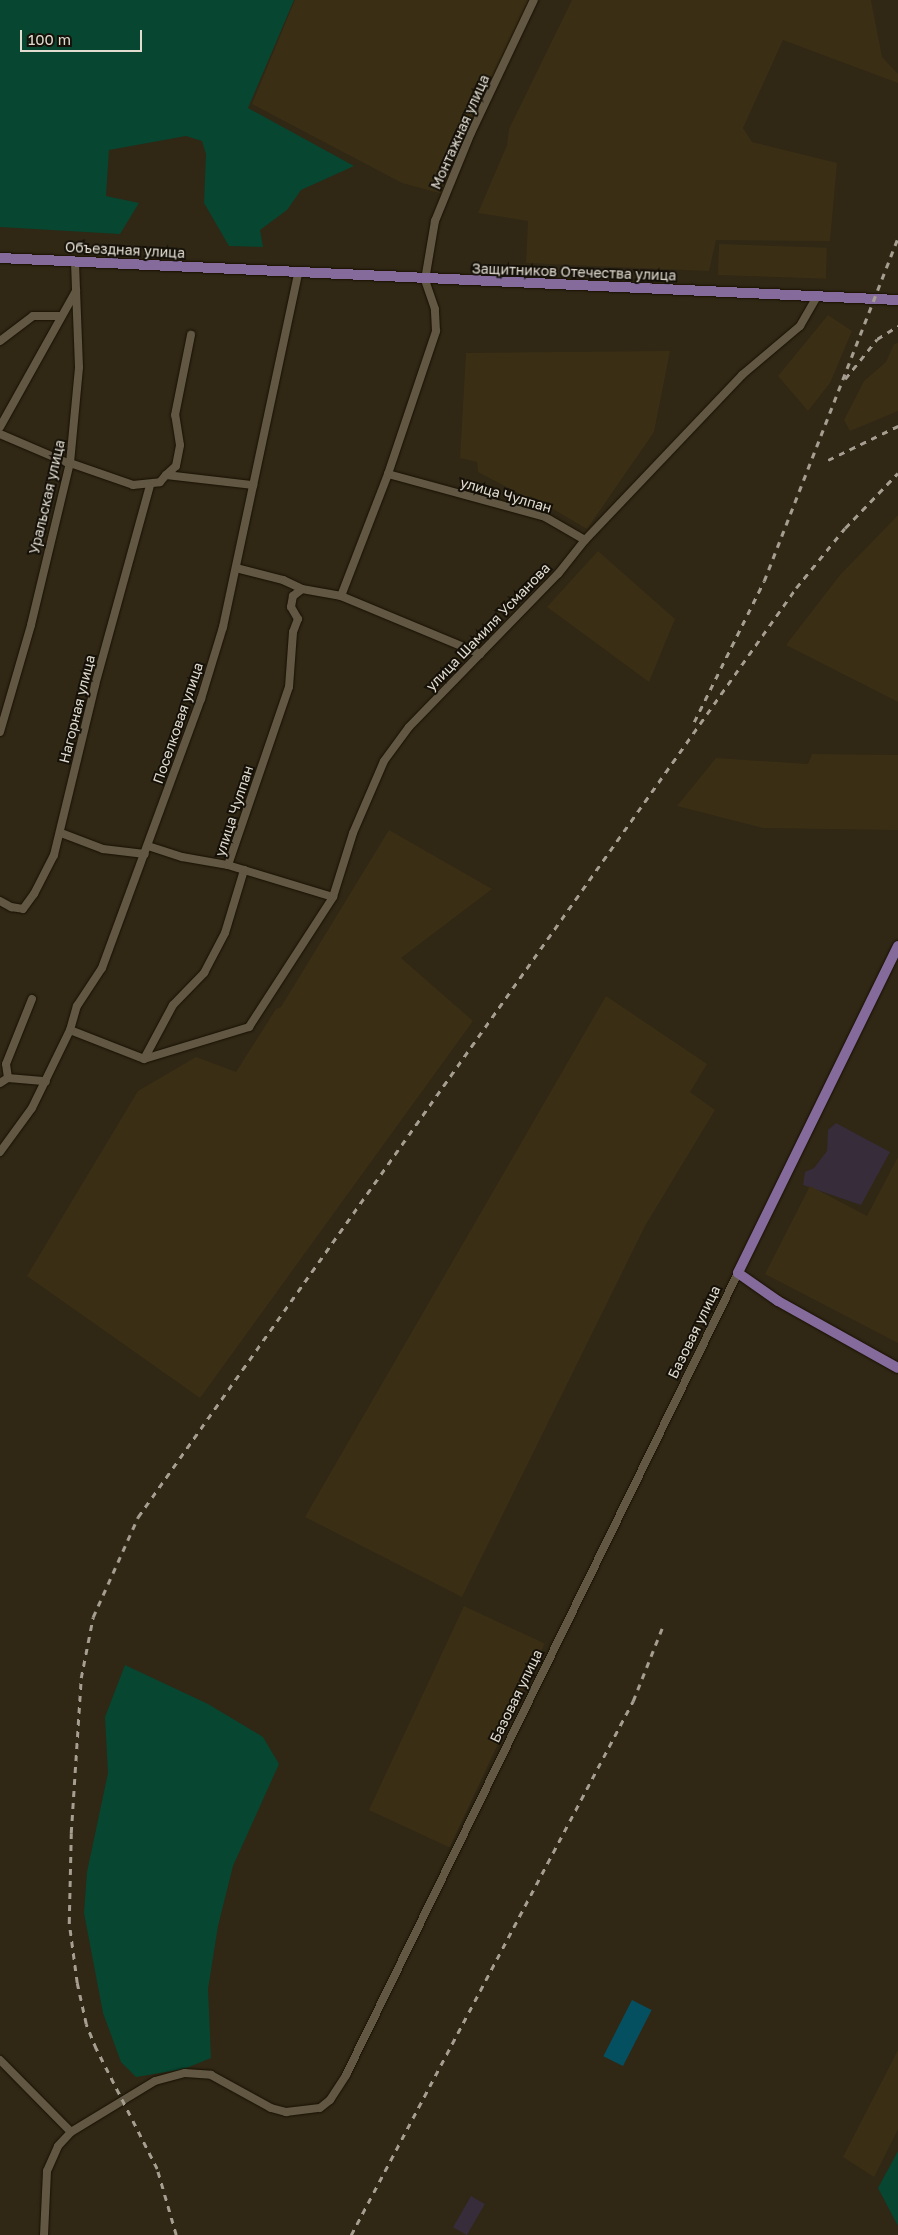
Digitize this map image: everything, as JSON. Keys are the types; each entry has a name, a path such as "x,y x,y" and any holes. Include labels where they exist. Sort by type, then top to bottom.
{"main road":[{"name":"Объездная улица","path":"0,258 248,270"},
{"name":"Защитников Отечества улица","path":"248,270 425,280 898,300"},
{"name":"Базовая улица","path":"738,1273 898,946"},
{"path":"738,1273 778,1301 898,1368"}],"street":[{"name":"Монтажная улица","path":"425,280 429,245 443,200 534,0"},
{"name":"Уральская улица","path":"0,732 31,624 70,464 79,367 75,262"},
{"name":"Поселковая улица","path":"0,1152 32,1108 70,1030 77,1006 102,968 201,699 223,627 298,273"},
{"path":"340,596 388,474 436,331 435,309 425,280"},
{"path":"0,427 60,316 76,291"},
{"name":"улица Шамиля Усманова","path":"144,1059 249,1027 333,897 354,833 384,761 410,727 742,375 800,326 817,296"},
{"path":"0,341 33,316 60,316"},
{"path":"0,434 70,464 133,485 150,485 160,482 176,466 180,446 175,415 191,335"},
{"name":"улица Чулпан","path":"388,474 545,517 585,540"},
{"path":"166,475 253,485"},
{"name":"Нагорная улица","path":"0,901 11,908 23,909 34,894 62,833 95,685 150,485"},
{"path":"236,568 283,580 302,589 340,596 480,654"},
{"name":"улица Чулпан","path":"144,1059 173,1005 204,973 225,934 244,870 228,865 288,686 293,632 298,619 292,607 294,596 302,589"},
{"path":"62,833 102,849 145,854"},
{"path":"148,846 182,857 228,865"},
{"path":"244,870 333,897"},
{"path":"8,1078 6,1064 32,999"},
{"path":"70,1030 144,1059"},
{"path":"0,1083 8,1078 46,1082"},
{"name":"Базовая улица","path":"44,2235 47,2171 58,2146 71,2132 156,2081 185,2073 211,2075 271,2108 286,2112 320,2108 330,2100 346,2076 738,1273"},
{"path":"0,2060 71,2132"}],"shaded area":[{"path":"295,0 529,0 443,194 402,183 252,104"},
{"path":"572,0 871,0 882,57 898,74 898,83 783,40 743,128 752,142 837,163 830,241 716,240 709,271 526,263 528,221 478,213 507,145 509,129"},
{"path":"719,244 827,248 826,279 718,275"},
{"path":"828,315 852,331 830,383 808,411 778,376"},
{"path":"898,343 898,411 850,431 844,420 864,381 886,362 894,344"},
{"path":"670,351 654,432 587,529 531,496 528,498 478,472 477,462 460,458 466,353"},
{"path":"898,515 898,702 786,645 840,575"},
{"path":"598,551 675,619 649,682 547,607"},
{"path":"812,754 898,755 898,830 763,828 677,806 716,758 808,764"},
{"path":"389,830 492,889 401,958 473,1021 200,1398 27,1276 138,1091 196,1057 236,1072 276,1009 281,1007"},
{"path":"606,996 707,1064 690,1092 715,1110 645,1226 462,1597 305,1517"},
{"path":"836,1123 890,1152 861,1205 803,1185 805,1172 814,1168 827,1151 828,1130"},
{"path":"898,1157 898,1343 765,1274 810,1186 867,1216"},
{"path":"464,1606 545,1644 450,1848 369,1810"},
{"path":"898,2050 898,2129 874,2177 843,2157"},
{"path":"471,2196 485,2204 467,2235 453,2227"}],"green space":[{"path":"0,0 294,0 248,108 354,166 301,190 287,210 260,230 263,247 229,246 204,203 206,154 202,141 186,136 109,150 106,196 139,203 120,234 0,227"},
{"path":"125,1665 208,1704 263,1737 279,1764 233,1866 218,1926 208,1989 211,2058 184,2069 136,2077 121,2062 103,2013 84,1913 87,1872 108,1773 105,1717"},
{"path":"898,2151 898,2226 878,2188"}],"water":[{"path":"632,2000 652,2010 623,2066 603,2056"}],"railway":[{"path":"694,722 764,581 898,237"},
{"path":"845,379 877,339 898,326"},
{"path":"828,460 898,426"},
{"path":"176,2235 157,2169 96,2049 86,2024 77,1983 69,1923 71,1833 81,1678 93,1617 138,1517 796,588 845,528 898,473"},
{"path":"351,2235 633,1701 662,1628"}]}
